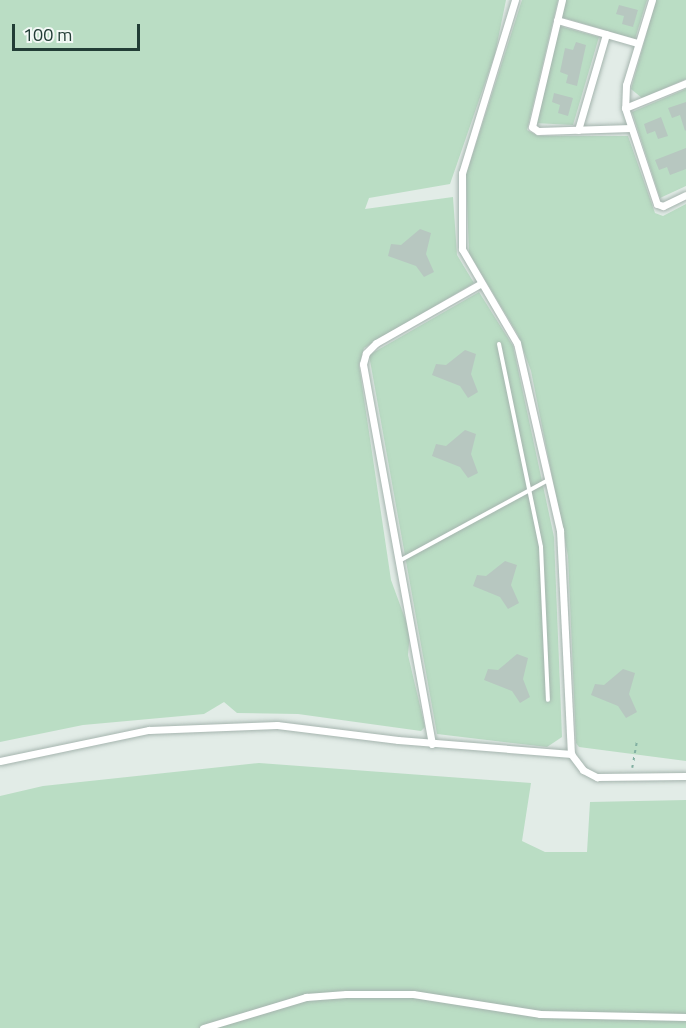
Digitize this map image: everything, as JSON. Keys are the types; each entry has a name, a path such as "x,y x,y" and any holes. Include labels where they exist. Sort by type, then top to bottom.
{"street":[{"path":"515,0 478,112 461,186 462,249 480,284 517,343 548,480 562,551 571,754 589,774 686,776"},
{"path":"562,0 530,124 538,131 632,128"},
{"path":"652,0 638,43 625,108 657,204 663,206 686,195"},
{"path":"557,20 638,43"},
{"path":"578,130 606,34"},
{"path":"625,108 686,83"},
{"path":"432,744 363,364 366,353 480,284"},
{"path":"0,761 91,739 209,727 277,725 432,744 571,754"},
{"path":"203,1028 306,997 346,994 413,994 540,1014 686,1017"}],"lane":[{"path":"499,344 541,548 549,700"},
{"path":"399,561 528,493 548,480"}],"path":[{"path":"622,775 632,768 637,739"}],"green space":[{"path":"0,0 506,0 495,54 450,184 369,198 365,209 453,197 457,255 474,283 364,348 359,365 391,580 410,632 408,655 425,727 421,731 298,714 237,713 224,702 204,714 83,725 0,742"},
{"path":"522,0 558,0 527,130 538,136 628,136 655,213 663,216 686,204 686,761 579,747 576,743 568,556 531,371 518,335 469,253 466,175"},
{"path":"566,0 647,0 635,39 561,17"},
{"path":"656,0 686,0 686,79 642,98 631,89"},
{"path":"559,26 599,37 573,125 534,123"},
{"path":"686,89 686,186 660,198 632,112"},
{"path":"479,292 513,346 554,537 562,737 547,747 437,734 369,355"},
{"path":"259,763 531,783 522,841 545,852 587,852 590,802 686,800 686,1028 0,1028 0,796 43,786"}],"building":[{"path":"619,5 638,10 633,27 622,24 624,16 616,14"},
{"path":"576,42 586,45 577,86 566,83 568,75 560,72 565,48 573,50"},
{"path":"554,93 573,98 568,116 558,113 560,105 552,102"},
{"path":"686,102 685,131 680,115 672,118 668,108"},
{"path":"661,117 668,136 658,139 655,131 647,134 644,124"},
{"path":"686,148 686,169 670,175 667,167 659,170 655,160"},
{"path":"420,229 431,233 426,254 434,272 424,277 416,266 388,256 391,244 401,245"},
{"path":"465,350 476,354 471,374 478,392 468,398 460,386 432,375 436,364 446,365"},
{"path":"465,430 476,434 471,454 478,473 468,478 460,467 432,456 436,444 446,446"},
{"path":"505,561 517,565 511,585 519,603 508,609 500,597 473,586 477,575 486,576"},
{"path":"517,654 528,658 523,679 530,697 520,703 512,691 484,680 488,669 498,670"},
{"path":"623,669 635,673 629,694 637,712 626,718 618,706 591,695 595,684 604,685"}]}
